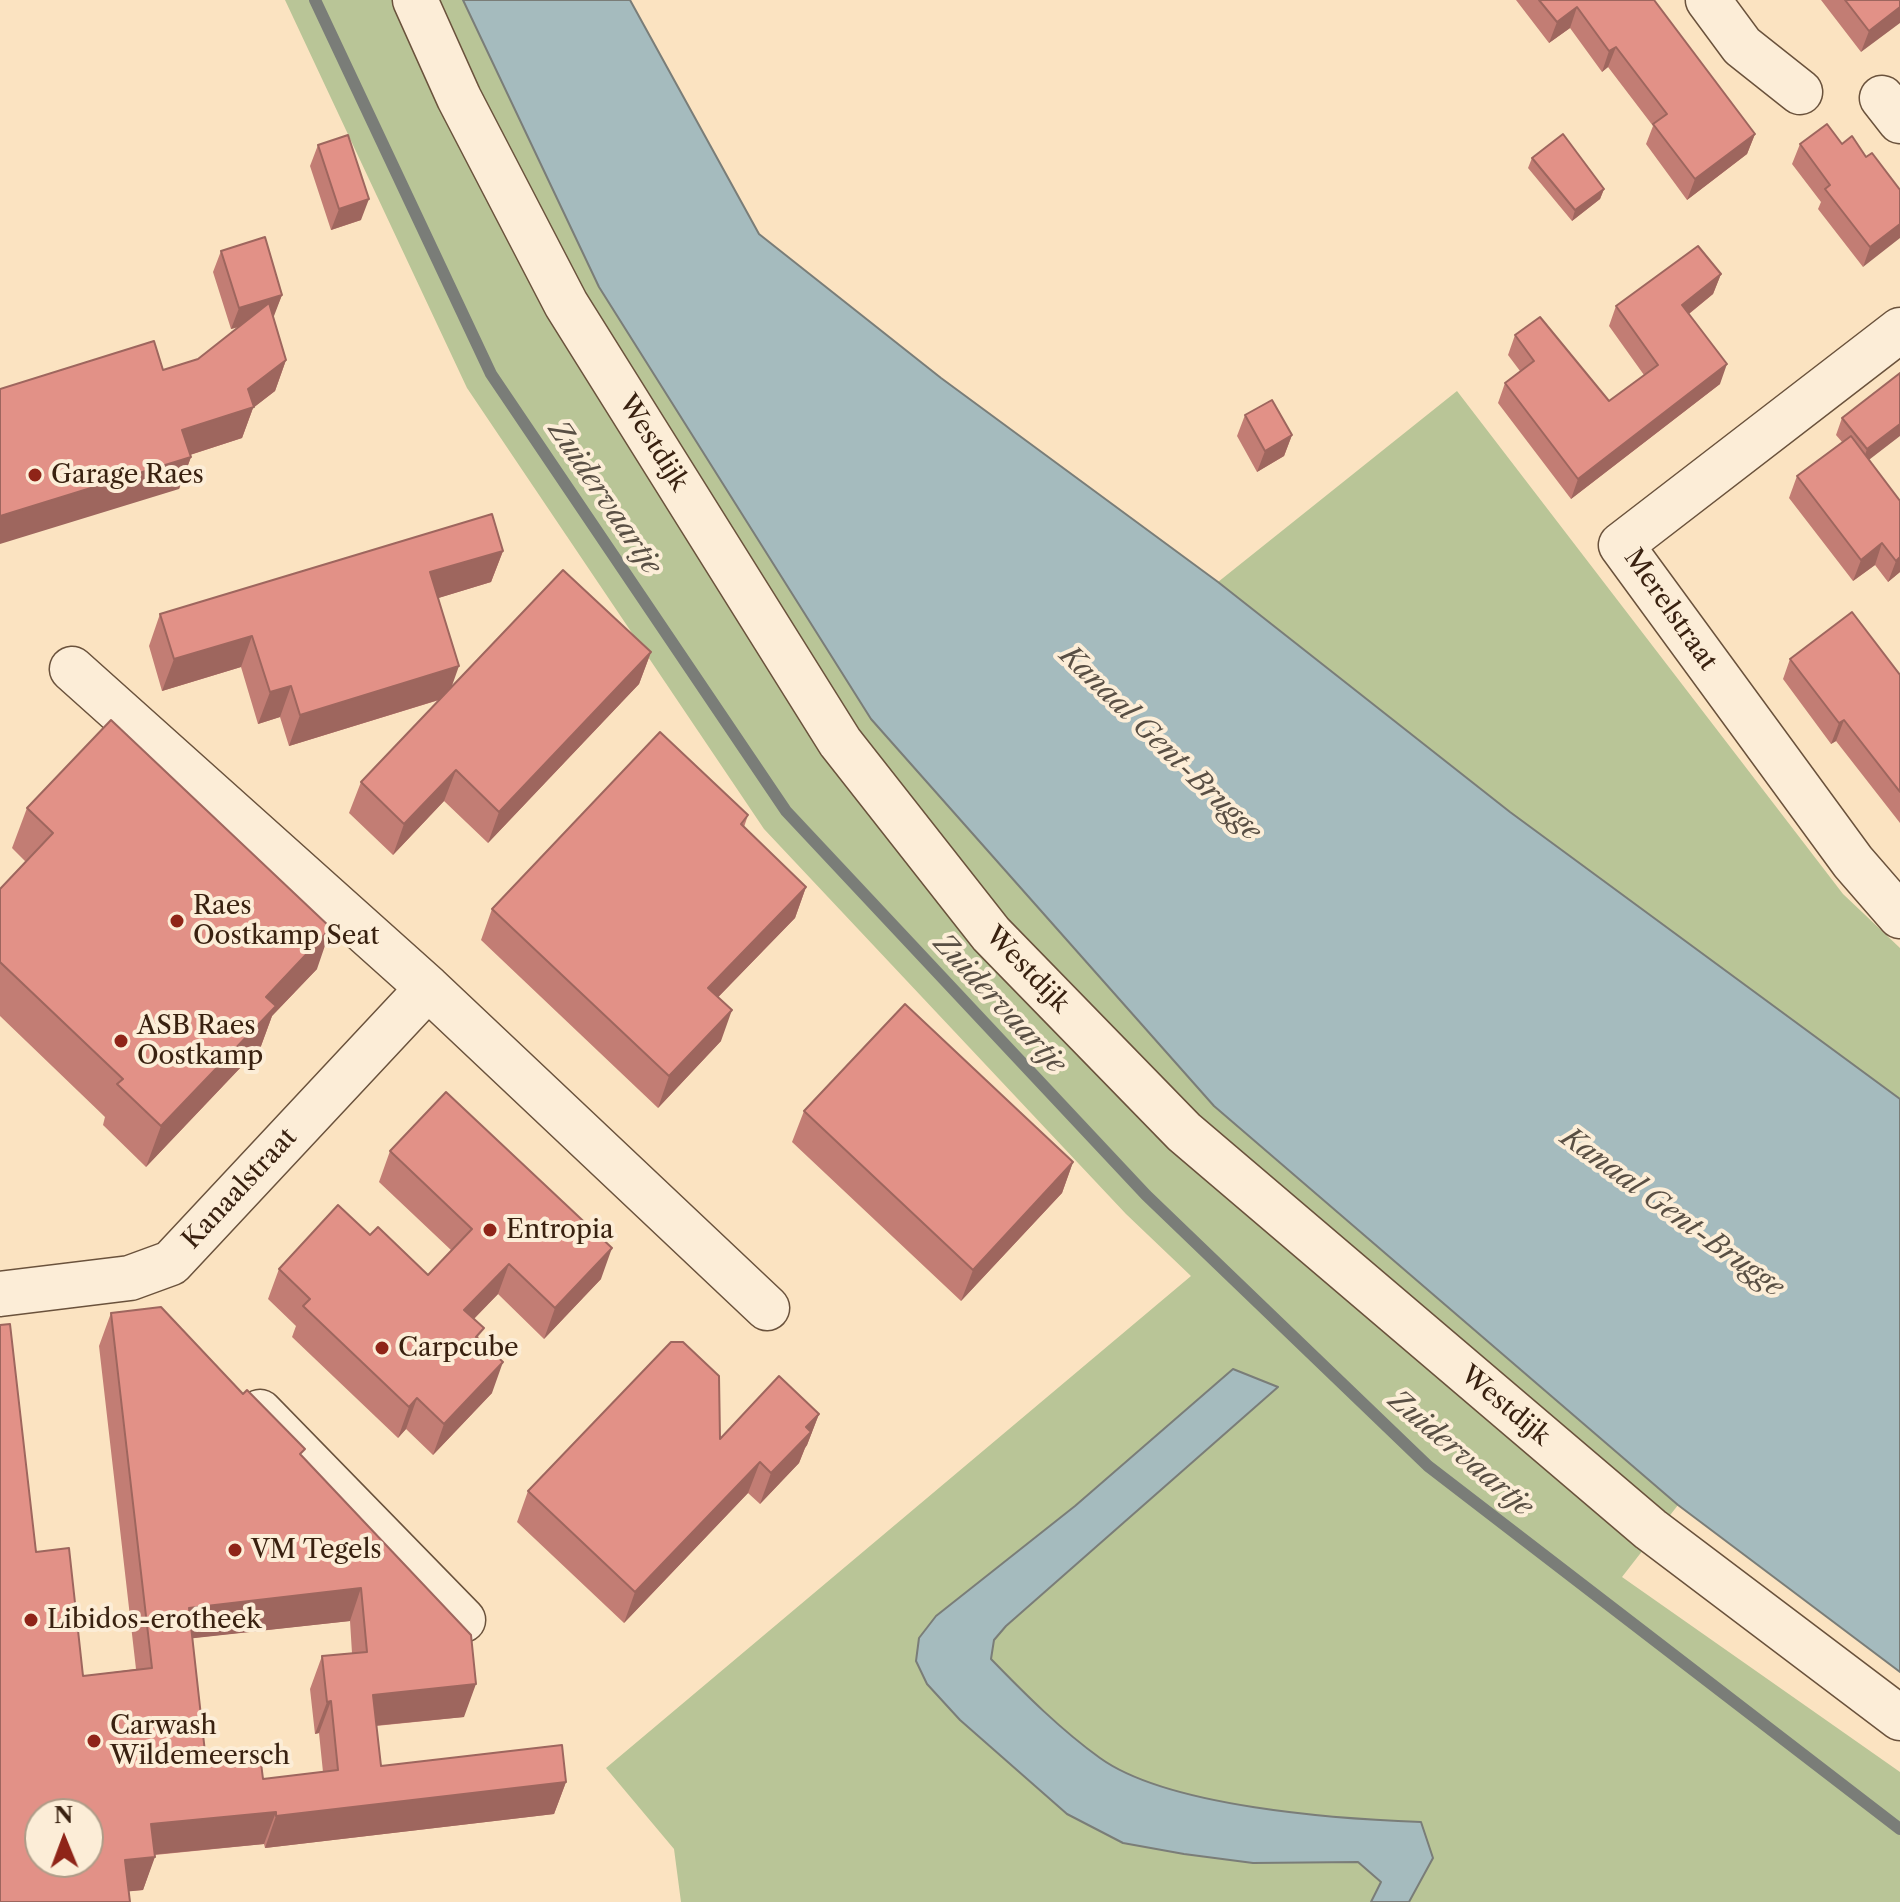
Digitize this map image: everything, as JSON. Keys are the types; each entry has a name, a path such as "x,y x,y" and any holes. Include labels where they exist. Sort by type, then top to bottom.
{"street":[{"name":"Westdijk","path":"415,0 459,98 566,304 840,742 991,934 1184,1132 1650,1529 1900,1718"},
{"path":"1708,0 1742,46 1800,92"},
{"name":"Merelstraat","path":"1900,330 1621,545 1807,801 1900,916"},
{"path":"72,669 428,988 767,1308"},
{"name":"Kanaalstraat","path":"0,1294 130,1278 171,1263 428,988"},
{"path":"130,1278 161,1310"},
{"path":"236,1387 463,1620"}],"green space":[{"path":"285,0 463,0 599,287 871,719 1214,1106 1678,1505 1622,1577 1900,1772 1900,1902 681,1902 674,1849 606,1768 1191,1276 1126,1214 764,829 467,388"},
{"path":"1457,391 1843,894 1900,948 1900,1099 1510,812 1218,582"}],"water":[{"name":"Kanaal Gent-Brugge","path":"463,0 630,0 759,234 941,378 1218,582 1510,812 1900,1099 1900,1672 1678,1505 1214,1106 871,719 599,287"},
{"path":"1233,1369 1278,1387 1006,1626 994,1640 991,1659 1071,1736 1130,1775 1209,1799 1254,1807 1345,1818 1421,1822 1433,1858 1409,1902 1371,1902 1381,1882 1358,1862 1253,1863 1123,1843 1067,1814 960,1720 927,1684 916,1661 919,1638 936,1616 1075,1506"}],"building":[{"path":"1539,0 1654,0 1755,134 1695,179 1653,124 1667,114 1616,47 1609,51 1577,7 1557,22"},
{"path":"1845,0 1900,0 1900,7 1869,31"},
{"path":"1827,124 1842,144 1852,136 1866,157 1872,153 1900,190 1900,224 1870,247 1825,189 1830,185 1800,144"},
{"path":"1563,134 1604,189 1575,210 1532,158"},
{"path":"348,135 369,199 339,209 318,145"},
{"path":"265,237 282,295 239,308 221,251"},
{"path":"1698,246 1721,274 1682,305 1727,364 1578,479 1505,383 1534,361 1515,335 1540,317 1609,401 1658,365 1616,306"},
{"path":"269,303 286,360 248,389 254,407 182,430 191,457 0,516 0,389 154,341 163,370 198,359"},
{"path":"1900,373 1900,424 1867,449 1842,418"},
{"path":"1272,400 1292,435 1265,451 1245,415"},
{"path":"1851,436 1900,501 1900,557 1896,561 1882,543 1861,560 1797,476"},
{"path":"492,514 503,551 430,572 459,666 300,715 291,686 270,692 252,636 174,659 160,614"},
{"path":"563,570 651,652 499,812 456,770 404,824 361,782"},
{"path":"1852,612 1900,675 1900,792 1844,720 1839,723 1790,659"},
{"path":"111,720 331,928 266,997 276,1006 161,1126 117,1084 123,1079 0,962 0,889 53,833 27,808"},
{"path":"660,732 748,815 741,824 806,887 708,988 732,1010 669,1076 492,909"},
{"path":"905,1004 1073,1162 973,1270 804,1111"},
{"path":"446,1092 612,1248 555,1308 509,1264 464,1310 484,1328 476,1337 503,1362 444,1424 417,1398 409,1407 303,1306 310,1299 279,1269 338,1205 370,1235 378,1227 428,1275 472,1229 390,1151"},
{"path":"161,1307 243,1394 247,1390 305,1449 300,1454 471,1635 476,1684 373,1695 381,1766 562,1745 566,1782 276,1816 276,1812 151,1824 155,1857 125,1860 130,1902 0,1902 0,1325 10,1324 36,1552 69,1548 83,1676 152,1668 111,1313","holes":["361,1588 367,1652 322,1656 327,1702 331,1701 338,1770 263,1779 260,1755 206,1761 189,1608"]},
{"path":"671,1342 683,1342 719,1376 720,1439 779,1376 819,1414 806,1427 811,1432 771,1473 760,1462 635,1592 528,1491"}],"waterway":[{"name":"Zuidervaartje","path":"315,0 491,374 786,811 1146,1195 1428,1466 1900,1829"}],"place":[{"name":"Garage Raes","path":"35,475"},
{"name":"Raes Oostkamp Seat","path":"177,921"},
{"name":"ASB Raes Oostkamp","path":"121,1041"},
{"name":"Entropia","path":"490,1230"},
{"name":"Carpcube","path":"382,1348"},
{"name":"VM Tegels","path":"235,1550"},
{"name":"Libidos-erotheek","path":"31,1620"},
{"name":"Carwash Wildemeersch","path":"94,1741"}]}
